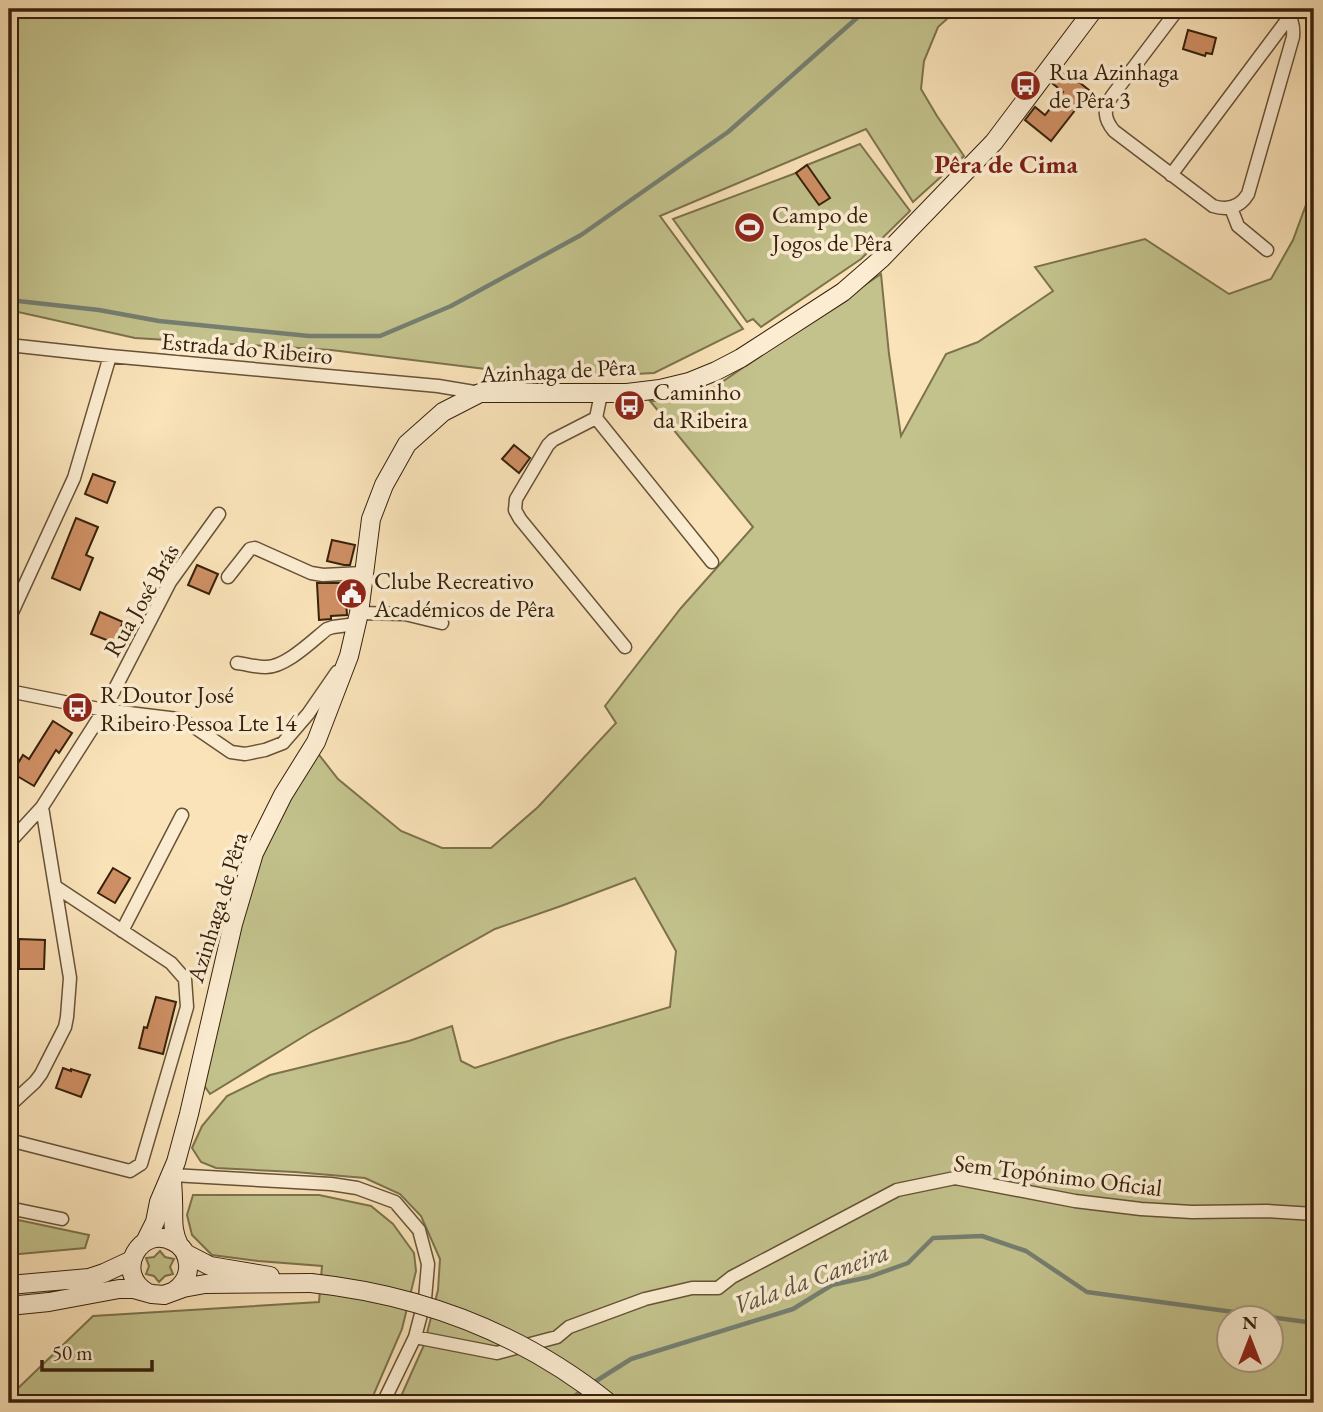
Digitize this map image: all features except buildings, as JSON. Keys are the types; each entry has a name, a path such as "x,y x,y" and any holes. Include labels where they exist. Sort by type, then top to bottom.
{"street":[{"name":"Azinhaga de Pêra","path":"145,1242 172,1175 189,1114 233,924 254,853 283,795 316,742 349,656 358,618 371,519 384,485 407,444 443,412 480,393 601,394 660,389 716,372 741,358 842,292 881,259 994,142 1094,9"},
{"path":"1171,175 1287,13 1294,26 1248,194 1240,204 1231,208 1220,208 1213,206 1171,175 1114,131 1106,119 1107,104 1112,96 1178,9"},
{"path":"1231,208 1238,226 1268,250"},
{"name":"Estrada do Ribeiro","path":"10,349 438,386 480,393"},
{"path":"9,619 74,478 110,356"},
{"path":"596,418 601,394"},
{"path":"596,418 712,562"},
{"path":"596,418 548,445 516,499 515,510 625,647"},
{"name":"Rua José Brás","path":"9,843 42,807 104,710 170,582 219,514"},
{"path":"228,577 250,549 255,548 323,575 363,573"},
{"path":"237,663 267,667 275,665 296,654 327,629 358,618 405,614 442,623"},
{"path":"9,691 104,710 178,719 231,752 245,754 283,743 308,714 349,656"},
{"path":"9,1106 41,1074 65,1027 70,978 42,807"},
{"path":"122,931 182,815"},
{"path":"9,1140 130,1171 141,1164 187,1007 185,979 171,963 56,887"},
{"name":"Azinhaga de Pêra","path":"172,1175 173,1229 182,1249"},
{"path":"172,1175 331,1184 357,1188 396,1202 419,1230 428,1264 425,1298 415,1337 383,1403"},
{"name":"Sem Topónimo Oficial","path":"415,1337 498,1353 557,1336 569,1327 645,1298 692,1288 718,1288 732,1277 897,1190 955,1178 1141,1209 1314,1214"},
{"path":"9,1208 62,1219"},
{"path":"182,1249 188,1268 181,1286 162,1294 142,1289 135,1281 131,1271 135,1251 145,1242 164,1238 210,1266 373,1292 406,1300 469,1321 508,1338 568,1372 609,1403"},
{"path":"9,1285 89,1278 132,1260"},
{"path":"9,1306 49,1302 120,1289 162,1294 205,1284 312,1283"}],"shaded area":[{"path":"9,9 958,9 938,27 924,61 921,89 964,156 913,202 866,129 660,216 743,329 654,373 558,378 331,350 135,338 9,310"},
{"path":"860,144 910,211 861,259 761,327 753,319 747,322 673,219 796,173 807,165"},
{"path":"1314,183 1314,1403 398,1403 424,1345 438,1290 440,1259 421,1216 400,1194 365,1178 216,1168 201,1162 192,1148 202,1126 227,1096 270,1075 409,1041 452,1026 461,1061 475,1068 670,1007 676,951 635,878 495,929 311,1032 210,1094 203,1084 238,930 263,849 316,751 338,779 401,831 442,848 491,848 538,807 616,723 605,706 681,608 753,527 650,401 672,401 713,388 881,274 901,436 946,354 978,342 1053,291 1035,267 1145,239 1229,294 1271,279 1293,240"},
{"path":"193,1195 319,1195 371,1206 393,1224 414,1253 416,1271 402,1329 370,1403 10,1403 13,1393 93,1316 319,1302 322,1266 212,1255 192,1235 187,1215"},
{"path":"9,1218 89,1235 85,1248 9,1255"},
{"path":"160,1251 165,1257 174,1259 170,1267 173,1274 165,1276 159,1282 154,1276 146,1274 149,1266 146,1258 154,1257"}],"waterway":[{"path":"9,300 99,310 159,321 309,336 380,336 451,306 581,235 728,132 867,9"},
{"name":"Vala da Caneira","path":"593,1383 631,1359 793,1309 832,1285 869,1277 908,1263 933,1238 982,1236 1026,1251 1087,1292 1314,1323"},
{"name":"Vala da Caneira","path":"565,1403 583,1390"}],"place":[{"name":"Rua Azinhaga de Pêra 3","path":"1026,85"},
{"name":"Campo de Jogos de Pêra","path":"749,228"},
{"name":"Caminho da Ribeira","path":"630,405"},
{"name":"Clube Recreativo Académicos de Pêra","path":"351,594"},
{"name":"R Doutor José Ribeiro Pessoa Lte 14","path":"77,708"}],"district":[{"name":"Pêra de Cima","path":"1006,164"}]}
